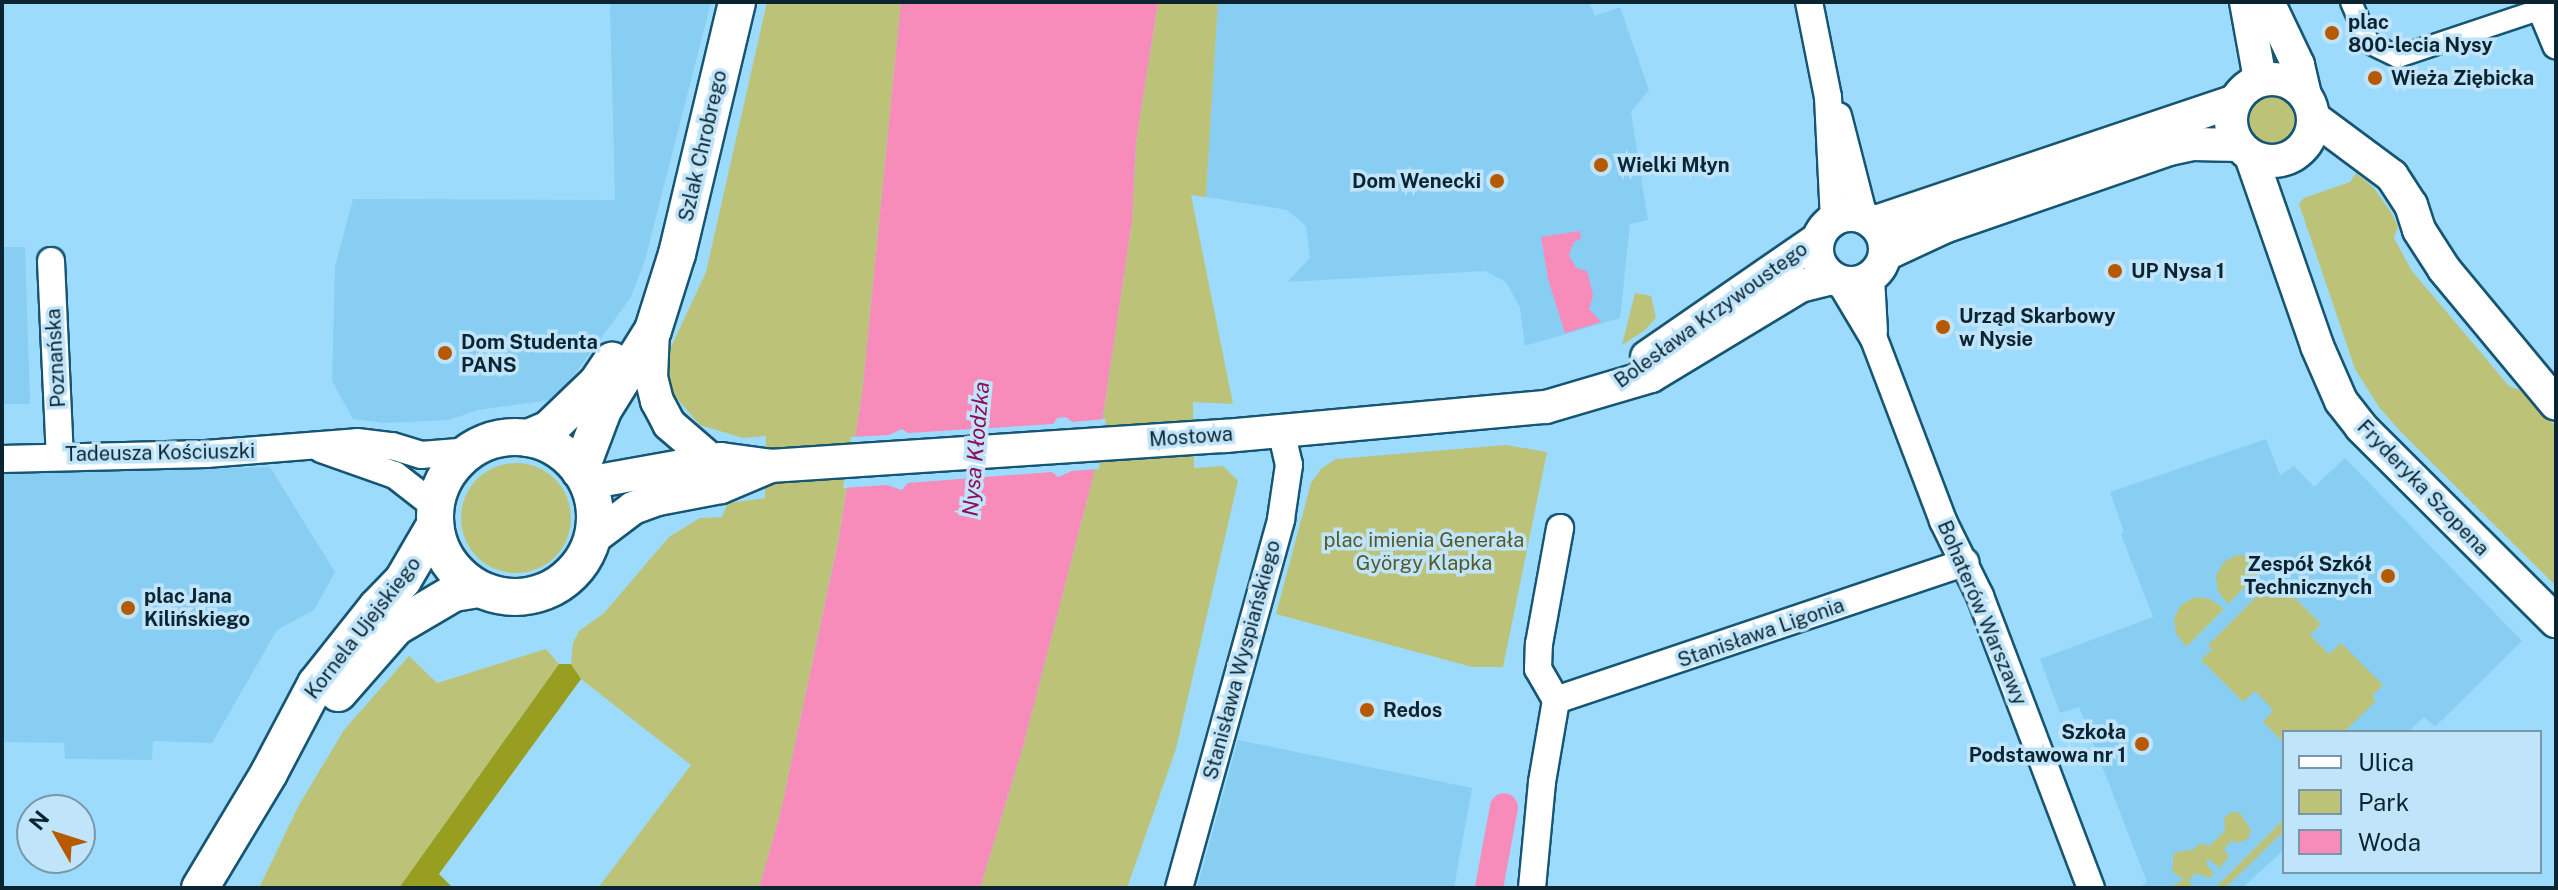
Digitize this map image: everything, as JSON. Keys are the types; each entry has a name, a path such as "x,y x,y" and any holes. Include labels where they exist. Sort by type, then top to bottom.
{"main road":[{"name":"Szlak Chrobrego","path":"584,477 599,417 653,330 684,230 737,2"},
{"name":"Szlak Chrobrego","path":"528,438 549,429 597,383 665,289"},
{"path":"528,438 557,449 584,477 593,501 592,539 581,562 564,580 542,592 521,597 499,595 479,589 465,580 445,556 436,516 447,475 471,451 498,439 528,438"},
{"name":"Kornela Ujejskiego","path":"200,888 269,773 316,684 377,607 403,580 436,516"},
{"name":"Kornela Ujejskiego","path":"269,773 396,627 454,593 479,589"}],"street":[{"path":"1809,2 1828,97 1848,147 1847,225 1819,260 1857,273 1881,231 1847,225"},
{"path":"2246,2 2260,79"},
{"path":"2268,2 2298,65 2309,106 2308,139 2296,153 2282,160 2267,161 2245,150 2231,124 2235,101 2249,85 2260,79 2279,79 2293,84 2309,106 2392,176 2411,205 2419,230 2444,269 2556,404"},
{"path":"2351,2 2369,43 2398,57 2545,5 2556,45"},
{"name":"Bolesława Krzywoustego","path":"1607,388 1847,225 2235,101"},
{"name":"Bolesława Krzywoustego","path":"1607,388 1651,376 1800,286 1857,273 1934,231 2169,149 2193,144 2245,150"},
{"name":"Fryderyka Szopena","path":"2245,150 2317,346 2341,401 2361,427 2556,621"},
{"name":"Poznańska","path":"51,261 60,456"},
{"name":"Bohaterów Warszawy","path":"1857,273 1874,339 1943,521 1965,562 2086,887"},
{"path":"653,330 651,377 657,401 669,424 711,460"},
{"name":"Mostowa","path":"584,477 711,460 753,469 1546,407 1607,388"},
{"name":"Stanisława Wyspiańskiego","path":"1179,888 1281,519 1289,465 1281,429"},
{"name":"Tadeusza Kościuszki","path":"2,459 206,454 317,448 357,442 392,446 421,455 471,451"},
{"name":"Tadeusza Kościuszki","path":"317,448 395,475 436,516"},
{"name":"Mostowa","path":"592,539 633,508 658,499 721,487 753,469"},
{"path":"1532,888 1542,782 1556,700 1538,669 1560,528"},
{"name":"Stanisława Ligonia","path":"1556,700 1965,562"}],"shaded area":[{"path":"610,2 711,2 645,260 631,297 557,399 478,410 449,420 384,423 353,419 332,381 335,266 353,199 615,200"},
{"path":"1218,2 1589,2 1595,16 1620,7 1649,90 1631,112 1648,220 1630,224 1620,318 1525,346 1520,308 1506,282 1485,271 1287,282 1310,258 1306,226 1287,210 1206,197"},
{"path":"2,247 25,247 30,404 2,404"},
{"path":"2266,439 2280,475 2294,466 2314,487 2345,458 2522,641 2435,727 2424,717 2410,730 2282,730 2282,852 2242,888 2138,888 2147,882 2079,707 2060,713 2040,659 2153,617 2121,534 2124,532 2110,492"},
{"name":"plac Jana Kilińskiego","path":"270,467 335,572 314,610 277,630 212,743 153,741 152,760 65,759 64,743 2,742 2,474"},
{"path":"559,664 571,664 581,679 439,874 453,888 399,888"},
{"path":"1238,740 1472,788 1454,888 1197,888"}],"green space":[{"path":"767,2 901,2 862,395 839,536 780,815 759,888 598,888 691,765 581,679 571,664 573,643 579,631 604,613 669,537 700,518 722,517 728,503 765,498 766,436 743,438 700,425 675,396 668,396 665,360 706,272"},
{"path":"1158,2 1218,2 1206,197 1191,195 1233,404 1193,402 1194,468 1223,466 1238,481 1176,749 1127,888 980,888 1024,743 1095,469 1132,221 1136,142"},
{"path":"2271,96 2289,103 2296,121 2289,139 2271,146 2253,139 2246,121 2253,103"},
{"path":"2356,173 2373,187 2391,212 2398,226 2394,238 2412,271 2509,386 2525,392 2556,427 2556,586 2401,432 2379,407 2355,369 2299,204 2304,198 2350,182"},
{"path":"1635,293 1651,296 1656,318 1645,330 1622,345"},
{"name":"plac imienia Generała György Klapka","path":"1506,445 1547,452 1503,667 1472,667 1276,614 1311,483 1322,468 1336,459"},
{"path":"516,463 537,468 555,479 566,497 571,518 566,539 555,557 537,568 516,573 495,568 477,557 466,539 461,518 466,497 477,479 495,468"},
{"path":"2237,555 2252,556 2265,567 2228,604 2218,591 2216,576 2224,562"},
{"path":"2279,582 2321,624 2310,635 2329,654 2341,643 2383,685 2372,696 2376,701 2346,730 2282,730 2282,741 2263,722 2273,710 2255,691 2243,702 2201,660 2212,649 2208,645 2264,589 2268,593"},
{"path":"2195,597 2210,599 2224,609 2186,647 2176,633 2174,618 2181,605"},
{"path":"546,649 559,664 399,888 259,888 299,805 344,730 409,656 437,683"},
{"path":"2231,812 2240,813 2251,830 2248,839 2237,843 2232,840 2224,849 2229,857 2220,868 2208,859 2206,863 2214,874 2209,878 2196,873 2189,880 2192,888 2167,888 2184,880 2172,871 2174,853 2195,849 2200,843 2209,846 2225,831 2224,818"},
{"path":"2282,821 2282,833 2225,888 2215,888"}],"water":[{"name":"Nysa Kłodzka","path":"901,2 1158,2 1136,142 1132,221 1095,469 1024,743 980,888 759,888 780,815 839,537 862,395"},
{"path":"1580,231 1581,238 1573,243 1569,255 1576,268 1587,271 1593,295 1589,309 1601,322 1565,333 1548,279 1541,237"}],"pier":[{"path":"1066,417 1072,422 1106,419 1099,469 1072,471 1058,477 1052,472 908,483 902,490 887,485 843,488 851,437 889,435 902,429 908,433 1053,424 1057,418"}],"waterway":[{"path":"1489,888 1504,807"}],"place":[{"name":"plac 800-lecia Nysy","path":"2332,33"},
{"name":"Wieża Ziębicka","path":"2375,78"},
{"name":"Wielki Młyn","path":"1601,165"},
{"name":"Dom Wenecki","path":"1497,181"},
{"name":"UP Nysa 1","path":"2115,271"},
{"name":"Urząd Skarbowy w Nysie","path":"1943,327"},
{"name":"Dom Studenta PANS","path":"445,353"},
{"name":"Zespół Szkół Technicznych","path":"2388,576"},
{"name":"plac Jana Kilińskiego","path":"128,608"},
{"name":"Redos","path":"1367,710"},
{"name":"Szkoła Podstawowa nr 1","path":"2142,744"}]}
